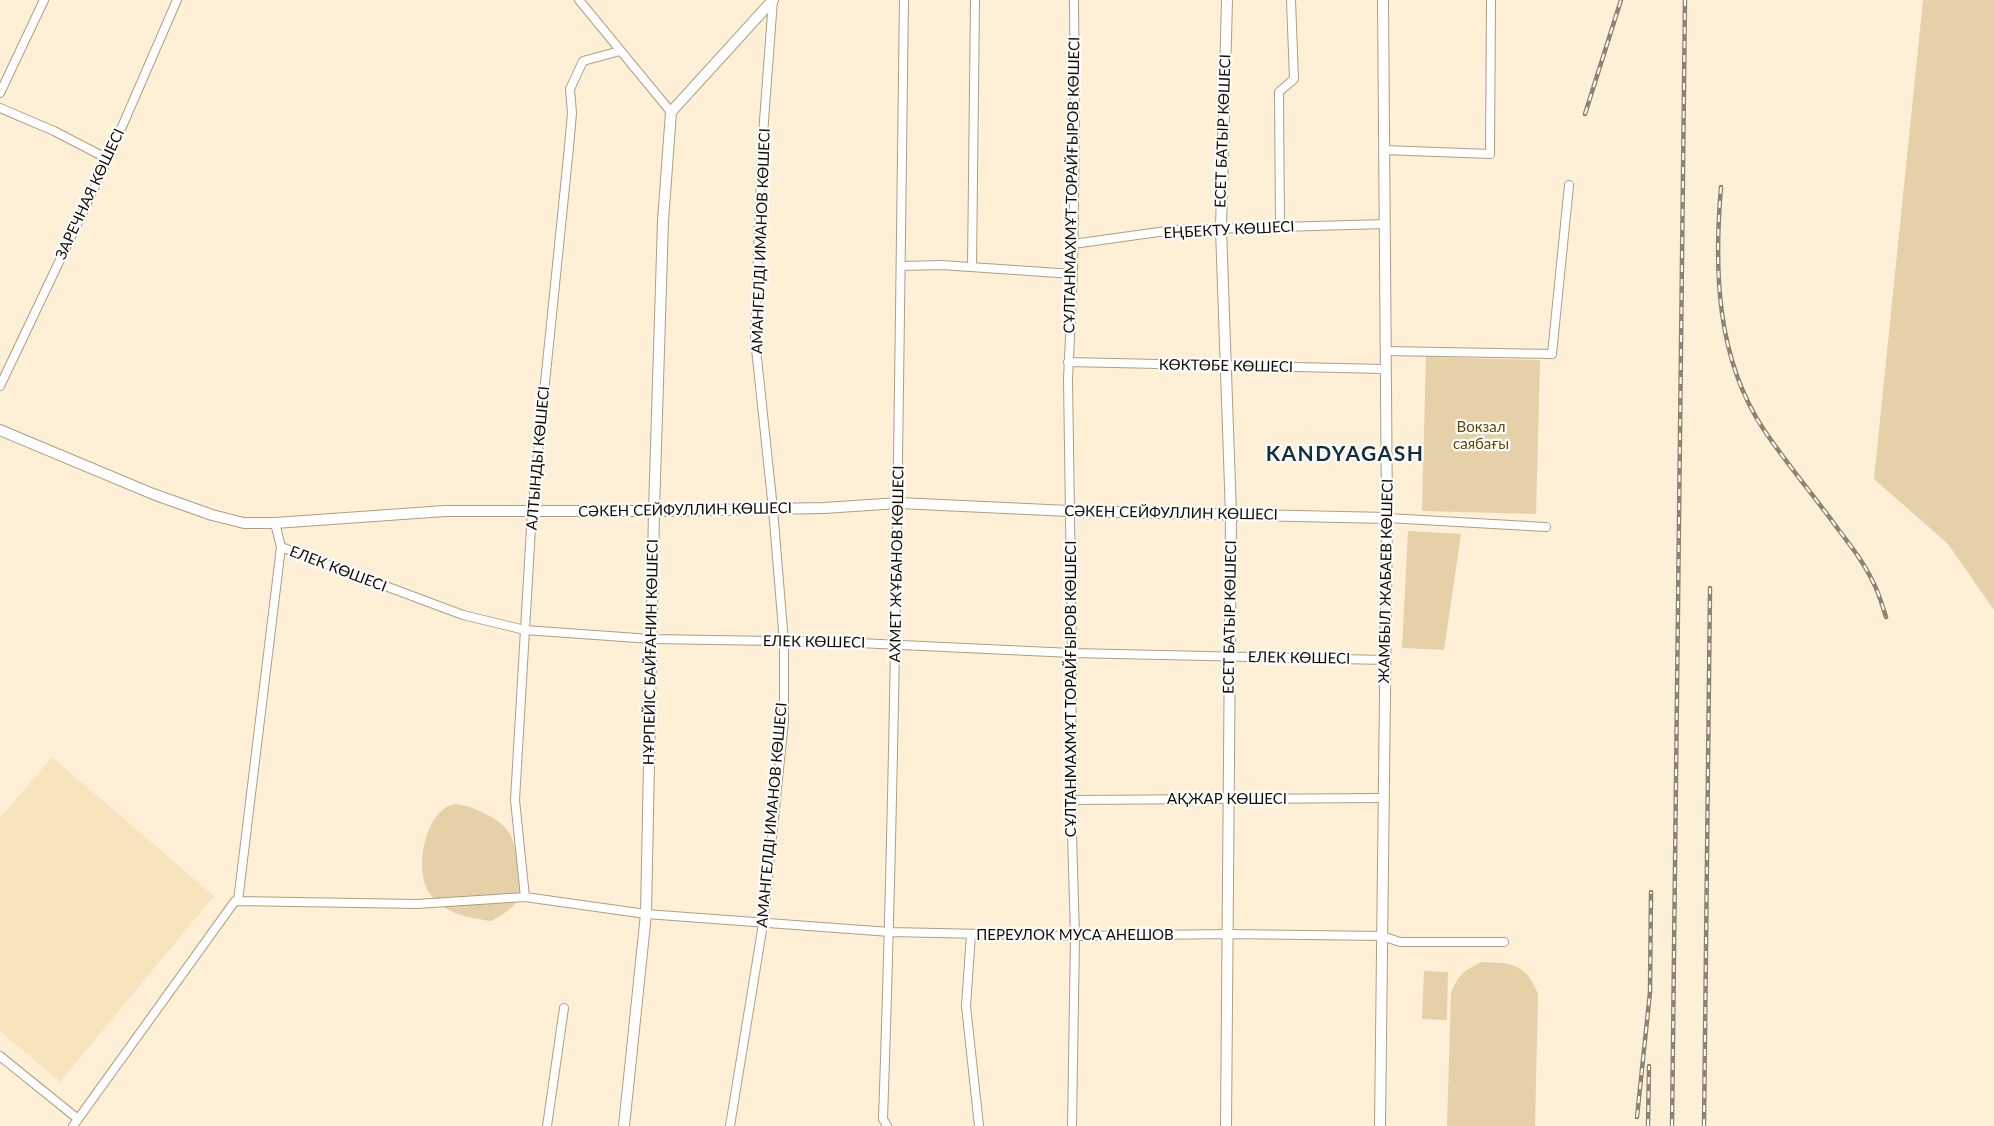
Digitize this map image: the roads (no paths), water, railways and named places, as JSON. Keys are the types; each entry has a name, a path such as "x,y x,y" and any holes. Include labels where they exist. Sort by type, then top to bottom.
{"street":[{"path":"0,93 44,0"},
{"name":"ЗАРЕЧНАЯ КӨШЕСІ","path":"0,386 108,159 177,0"},
{"path":"579,0 670,112 773,0"},
{"name":"АМАНГЕЛДІ ИМАНОВ КӨШЕСІ","path":"730,1126 763,924 784,721 784,642 755,339 762,148 773,0"},
{"name":"АХМЕТ ЖҰБАНОВ КӨШЕСІ","path":"887,1126 883,1119 890,932 899,503 904,0"},
{"path":"972,267 975,0"},
{"name":"СҰЛТАНМАХМҰТ ТОРАЙҒЫРОВ КӨШЕСІ","path":"1071,1126 1076,936 1071,800 1072,653 1068,362 1073,274 1074,0"},
{"name":"ЕСЕТ БАТЫР КӨШЕСІ","path":"1226,1126 1231,515 1224,367 1221,229 1227,0"},
{"path":"1280,227 1280,92 1294,79 1291,0"},
{"name":"ЖАМБЫЛ ЖАБАЕВ КӨШЕСІ","path":"1380,1126 1387,518 1383,0"},
{"path":"1384,150 1490,153 1491,0"},
{"name":"АЛТЫНДЫ КӨШЕСІ","path":"525,897 515,800 532,511 572,112 570,88 583,61 620,51"},
{"path":"0,108 54,131 108,159"},
{"name":"НҰРПЕЙІС БАЙҒАНИН КӨШЕСІ","path":"624,1126 646,914 654,511 663,221 670,112"},
{"path":"1385,351 1552,354 1569,185"},
{"name":"ЕҢБЕКТУ КӨШЕСІ","path":"1073,244 1173,230 1385,225"},
{"path":"901,266 972,267 1073,274"},
{"name":"КӨКТӨБЕ КӨШЕСІ","path":"1068,362 1385,369"},
{"name":"СӘКЕН СЕЙФУЛЛИН КӨШЕСІ","path":"0,430 153,494 244,523 275,524 445,511 773,509 899,503 1069,511 1387,518"},
{"path":"1387,518 1546,527"},
{"name":"ЕЛЕК КӨШЕСІ","path":"275,524 281,547 463,615 525,630 651,639 895,644 1072,653 1385,660"},
{"path":"0,1056 75,1122 235,901 238,901 281,547"},
{"name":"АҚЖАР КӨШЕСІ","path":"1071,800 1384,798"},
{"name":"ПЕРЕУЛОК МУСА АНЕШОВ","path":"238,901 417,904 525,897 646,914 890,932 1076,936 1228,934 1382,936 1400,942 1504,942"},
{"path":"970,934 966,1006 979,1126"},
{"path":"547,1126 564,1008"}],"railway":[{"path":"1585,114 1621,0"},
{"path":"1672,1126 1685,0"},
{"path":"1721,187 1719,281 1727,343 1736,373 1748,402 1764,430 1866,568 1877,590 1886,617"},
{"path":"1704,1126 1710,588"},
{"path":"1637,1117 1650,992 1651,892"},
{"path":"1648,1126 1649,1066"}],"district":[{"name":"KANDYAGASH","path":"1345,454"}],"park label":[{"name":"Вокзал саябағы","path":"1481,436"}]}
